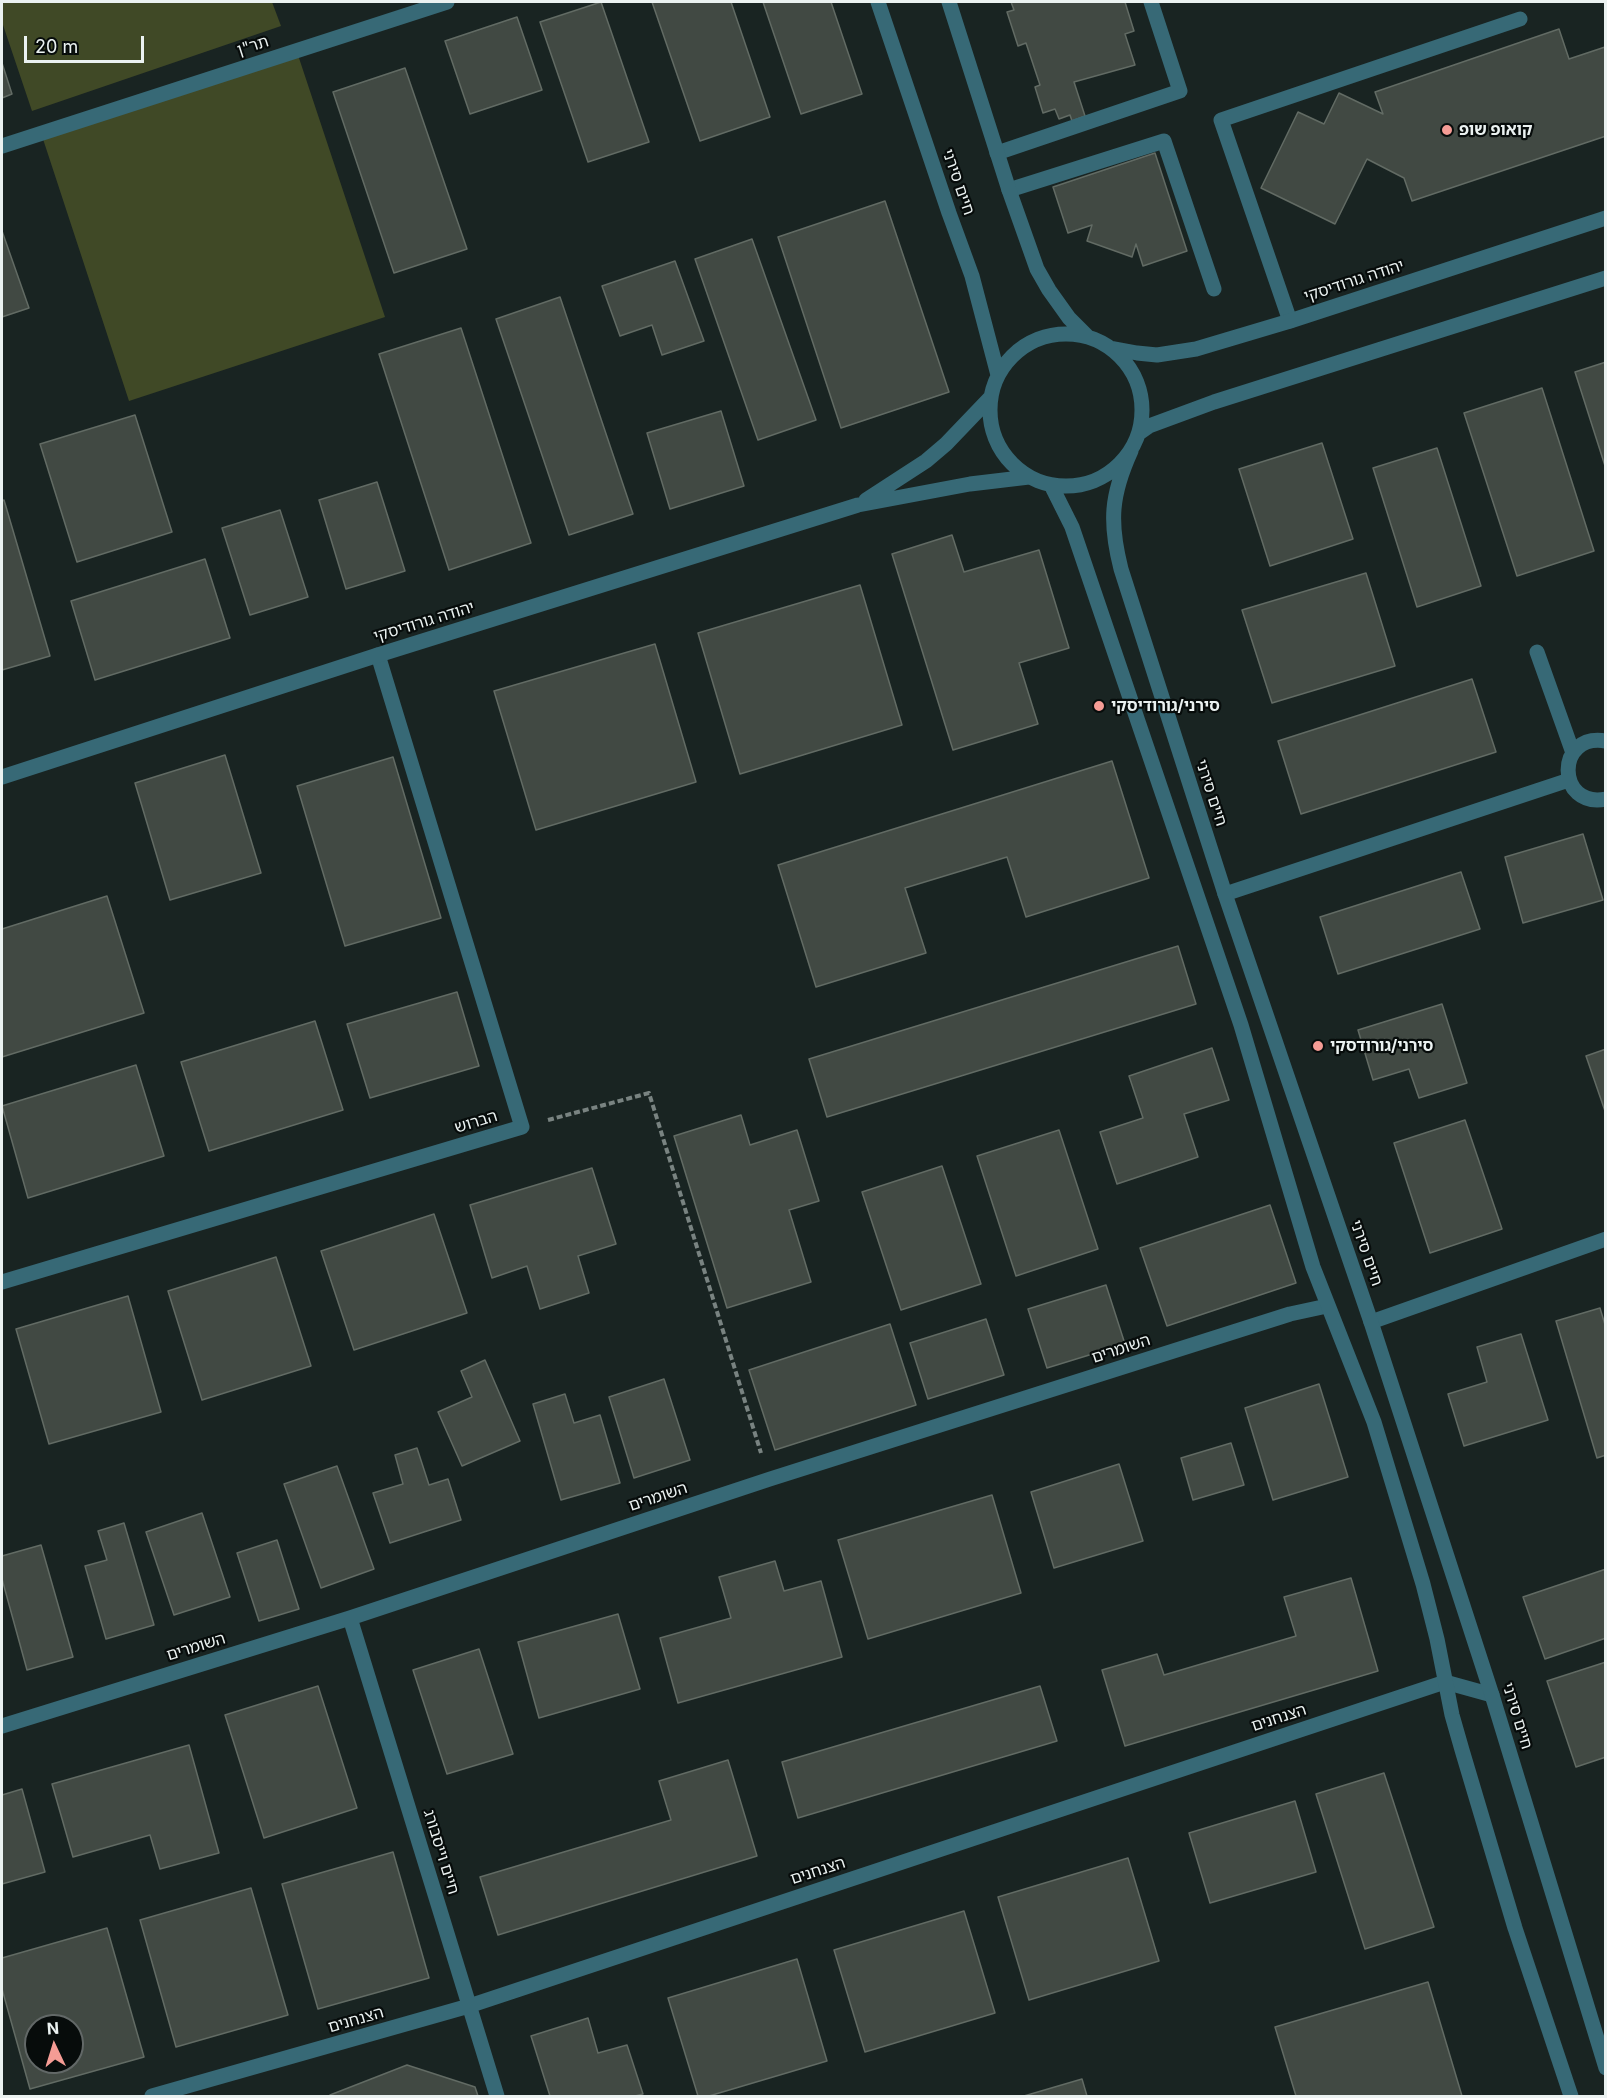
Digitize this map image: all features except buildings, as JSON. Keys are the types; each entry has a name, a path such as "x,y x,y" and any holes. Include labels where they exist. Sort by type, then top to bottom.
{"street":[{"name":"תר\"ן","path":"2,146 447,2"},
{"name":"חיים סירני","path":"878,2 972,276 998,375"},
{"path":"949,2 1009,190 1037,269 1070,318 1088,338"},
{"path":"997,153 1180,91 1151,2"},
{"path":"1290,321 1221,120 1520,19"},
{"path":"1009,190 1164,141 1214,290"},
{"name":"יהודה גורודיסקי","path":"1110,348 1156,355 1196,349 1290,321 1605,218"},
{"path":"1139,433 1149,426 1214,402 1605,279"},
{"path":"1066,334 1088,338 1110,348 1126,363 1137,381 1142,402 1139,433 1131,451 1116,468 1096,480 1074,486 1051,485 1029,477 1010,462 997,444 990,421 991,398 998,375 1012,356 1031,343 1042,338 1066,334"},
{"name":"יהודה גורודיסקי","path":"858,505 933,456 991,398"},
{"name":"חיים סירני","path":"1131,451 1119,478 1113,517 1115,543 1121,569 1225,894 1371,1322 1492,1695 1605,2068"},
{"name":"יהודה גורודיסקי","path":"2,777 378,655 858,505 970,484 1029,477"},
{"path":"1051,485 1072,527 1241,1025 1313,1267 1374,1422 1423,1584 1462,1750 1515,1928 1571,2097"},
{"path":"1537,652 1573,753"},
{"name":"הברוש","path":"2,1282 522,1127 378,655"},
{"path":"1605,741 1588,741 1579,746 1573,753 1567,770 1573,788 1580,795 1588,800 1605,799"},
{"path":"1225,894 1569,780"},
{"path":"1371,1322 1605,1239"},
{"name":"השומרים","path":"2,1726 350,1618 770,1479 1290,1314 1327,1306"},
{"name":"חיים וייסבורג","path":"350,1618 497,2097"},
{"path":"1445,1682 1492,1695"},
{"name":"הצנחנים","path":"152,2097 469,2006 1445,1682"}],"path":[{"path":"522,1127 649,1093 770,1479"}],"green space":[{"path":"2,2 272,2 281,26 32,111 2,22"},
{"path":"298,55 385,317 129,401 43,139"}],"place":[{"name":"קואופ שופ","path":"1447,130"},
{"name":"סירני/גורודיסקי","path":"1099,706"},
{"name":"סירני/גורודסקי","path":"1318,1046"}]}
